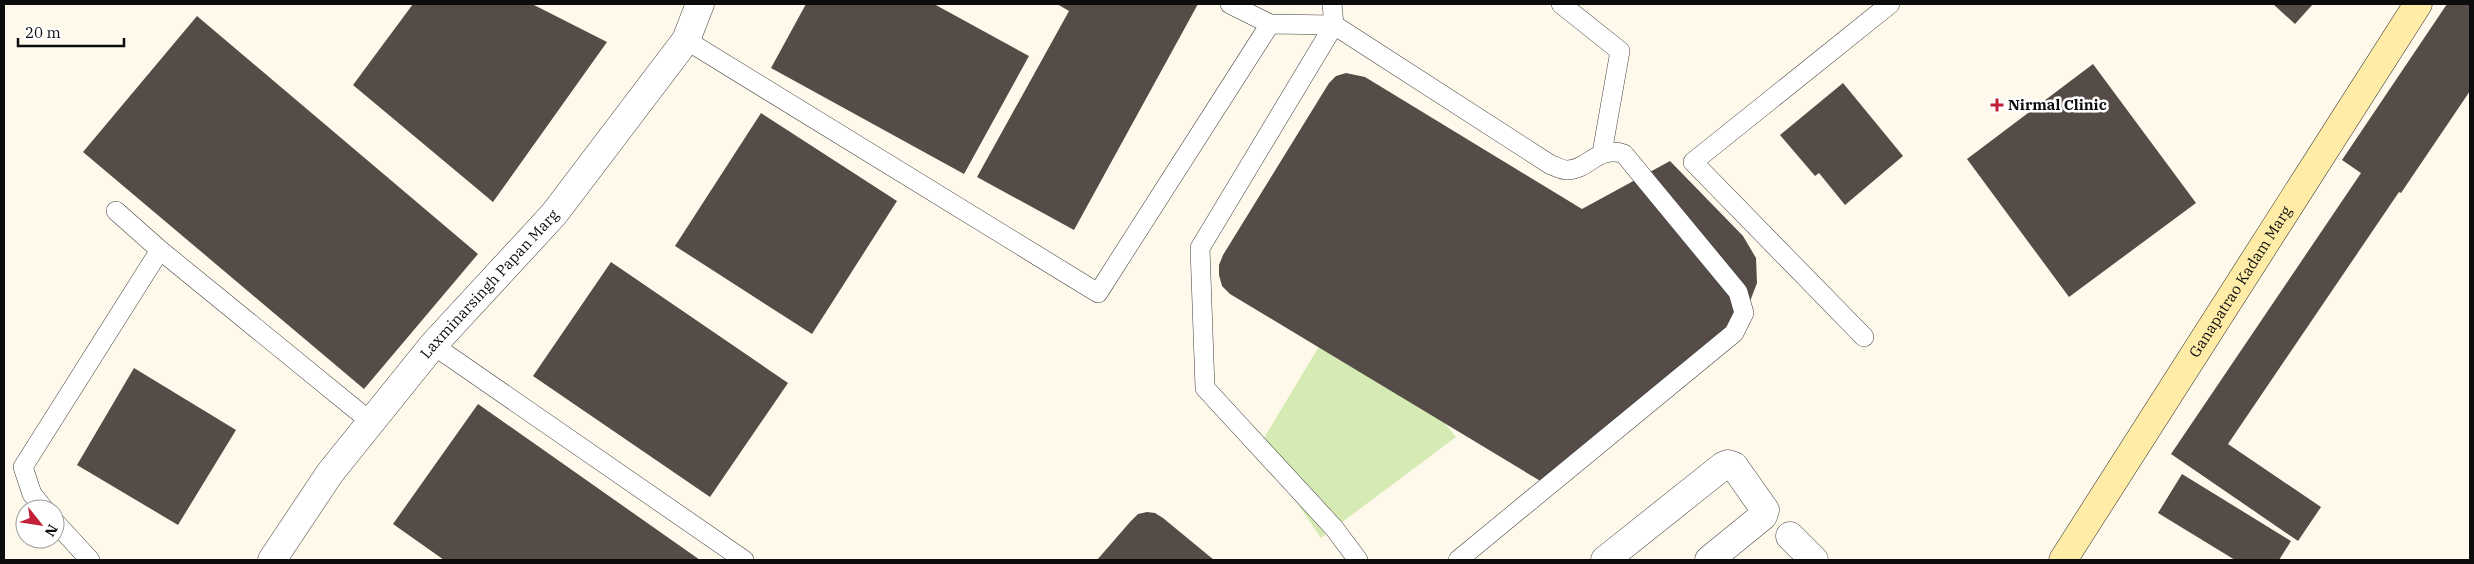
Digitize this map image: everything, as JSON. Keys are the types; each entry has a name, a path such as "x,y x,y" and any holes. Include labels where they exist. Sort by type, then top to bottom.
{"main road":[{"name":"Ganapatrao Kadam Marg","path":"2063,560 2418,4"}],"street":[{"name":"Laxminarsingh Papan Marg","path":"272,560 330,473 433,345 554,214 686,40 700,4"},
{"path":"1605,560 1728,464 1734,466 1765,510 1763,516 1709,560"},
{"path":"1790,536 1814,560"}],"lane":[{"path":"1230,4 1270,24 1334,25 1551,165 1567,170 1584,164 1602,153 1614,150 1624,154 1738,292 1744,313 1734,333 1458,560"},
{"path":"1332,4 1334,25 1200,248 1204,388 1334,528 1358,560"},
{"path":"1561,4 1620,52 1602,153"},
{"path":"1864,338 1693,162 1890,4"},
{"path":"686,40 1098,293 1270,24"},
{"path":"116,211 160,250 371,422"},
{"path":"36,499 32,494 23,467 160,250"},
{"path":"433,345 744,560"},
{"path":"65,533 90,560"}],"green space":[{"path":"1324,338 1389,354 1456,437 1321,538 1283,483 1261,443"}],"building":[{"path":"413,4 532,4 607,42 493,202 353,85"},
{"path":"806,4 934,4 1029,56 964,174 771,68"},
{"path":"1057,4 1198,4 1074,230 977,177 1069,11"},
{"path":"2273,4 2313,4 2295,24"},
{"path":"2447,4 2470,4 2470,91 2228,444 2321,507 2298,541 2171,454 2361,173 2342,160"},
{"path":"197,16 478,254 364,389 83,152"},
{"path":"2093,64 2196,203 2069,297 1967,159"},
{"path":"1346,73 1365,77 1582,209 1670,161 1743,236 1756,258 1757,283 1744,317 1552,488 1230,294 1222,286 1219,275 1219,265 1223,255 1329,83 1336,76"},
{"path":"1843,83 1903,156 1845,205 1819,173 1815,176 1780,135"},
{"path":"761,113 897,201 812,334 675,246"},
{"path":"611,262 788,383 710,497 533,376"},
{"path":"134,368 236,430 178,525 77,465"},
{"path":"478,404 700,560 444,560 393,524"},
{"path":"2182,474 2291,541 2279,560 2235,560 2158,513"},
{"path":"1155,513 1163,518 1214,560 1097,560 1138,514"}],"place":[{"name":"Nirmal Clinic","path":"1997,105"}]}
